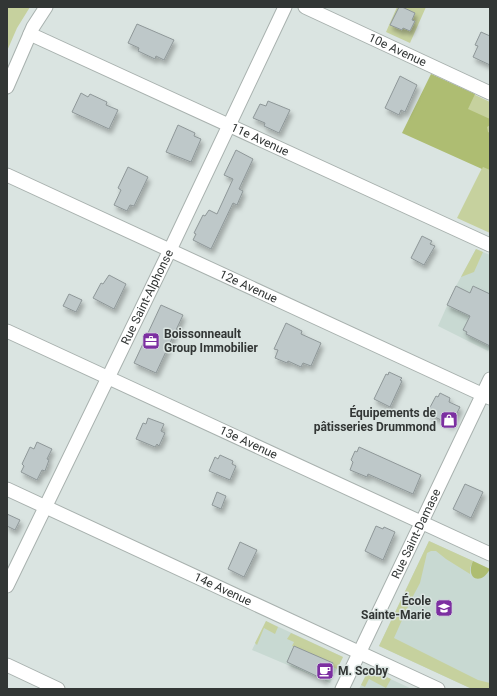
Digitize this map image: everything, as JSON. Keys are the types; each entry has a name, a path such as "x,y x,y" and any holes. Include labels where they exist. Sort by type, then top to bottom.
{"street":[{"path":"7,87 30,34 46,7"},
{"name":"Rue Saint-Alphonse","path":"7,586 170,250 285,7"},
{"name":"10e Avenue","path":"305,7 490,93"},
{"name":"11e Avenue","path":"30,34 490,245"},
{"name":"12e Avenue","path":"7,175 486,396"},
{"name":"13e Avenue","path":"7,331 490,554"},
{"name":"Rue Saint-Damase","path":"342,689 421,522 486,396 490,380"},
{"name":"14e Avenue","path":"7,489 438,689"},
{"path":"7,665 58,689"}],"shaded area":[{"path":"476,249 490,255 490,348 488,351 438,326 456,286"},
{"name":"École Sainte-Marie","path":"429,541 490,569 490,689 472,689 379,646"},
{"path":"266,621 343,657 330,683 252,650"},
{"path":"369,669 412,689 359,689"}],"green space":[{"path":"7,7 30,7 17,28 7,51"},
{"path":"397,7 399,7 391,25 401,30 403,28 410,31 415,21 412,20 415,13 404,8 426,7 410,43 386,32"},
{"path":"431,74 490,102 490,233 457,218 484,164"},
{"path":"431,74 475,94 468,109 490,119 490,125 487,127 488,132 490,133 490,170 483,167 482,169 402,133"},
{"path":"476,249 483,252 474,272 461,277"},
{"path":"429,541 473,561 470,568 470,574 436,551 427,553 420,583 394,638 478,680 490,683 490,689 472,689 379,646"},
{"path":"473,561 490,569 479,579 472,576 471,567"},
{"path":"266,621 278,627 275,634 264,628 257,645 255,643"},
{"path":"291,633 343,657 337,669 331,666 332,663 292,646 294,642 287,639"},
{"path":"369,669 391,679 386,688 369,679 365,687 361,685"}],"building":[{"path":"399,7 415,13 412,20 415,21 410,31 403,28 402,30 390,25"},
{"path":"137,24 174,40 164,60 156,56 155,59 138,51 139,48 128,43"},
{"path":"481,32 490,36 490,65 473,57 478,46 475,45"},
{"path":"400,76 417,85 405,112 401,110 399,115 385,108"},
{"path":"81,93 88,97 90,94 107,102 106,105 118,110 109,129 72,112"},
{"path":"268,101 290,110 279,133 264,126 265,123 253,118 260,104 266,106"},
{"path":"178,125 195,133 194,136 201,139 191,162 166,152"},
{"path":"236,150 253,159 239,189 243,191 237,205 233,203 211,249 193,240 196,234 194,233 203,215 205,216 209,210 217,214 233,179 224,175"},
{"path":"128,167 148,177 134,206 130,205 127,211 114,205 121,190 118,188"},
{"path":"422,236 432,241 430,244 435,246 424,265 411,258"},
{"path":"109,275 126,284 114,309 93,298 101,283 103,284"},
{"path":"456,286 470,293 473,286 490,294 490,346 466,334 467,332 463,330 470,316 447,305"},
{"path":"69,294 82,300 76,312 63,306"},
{"path":"161,305 183,315 156,373 134,363"},
{"path":"286,323 302,331 301,334 321,343 311,366 303,363 301,367 288,361 287,363 275,358 278,350 274,349"},
{"path":"389,372 402,378 390,407 374,399 386,374 388,375"},
{"path":"440,393 450,398 449,402 460,407 451,425 427,413 436,396 438,397"},
{"path":"148,418 164,424 161,431 165,433 159,446 157,444 155,447 136,439 143,423 146,424"},
{"path":"37,442 52,449 47,459 49,460 45,471 42,470 37,480 21,472 24,466 22,464 30,447 34,449"},
{"path":"359,447 421,475 413,494 368,474 367,477 350,470 353,462 351,460 355,451 357,452"},
{"path":"220,455 233,461 232,464 236,466 230,480 209,471 215,457 218,459"},
{"path":"465,484 483,492 471,518 453,509"},
{"path":"217,492 226,496 221,509 212,505"},
{"path":"7,514 20,520 15,530 7,526"},
{"path":"376,526 383,529 384,527 395,532 383,560 365,551"},
{"path":"240,542 257,550 244,577 228,569"},
{"path":"294,646 333,663 325,680 287,662"}],"place":[{"name":"Boissonneault Group Immobilier","path":"151,341"},
{"name":"Équipements de pâtisseries Drummond","path":"449,420"},
{"name":"École Sainte-Marie","path":"444,608"},
{"name":"M. Scoby","path":"325,671"}]}
